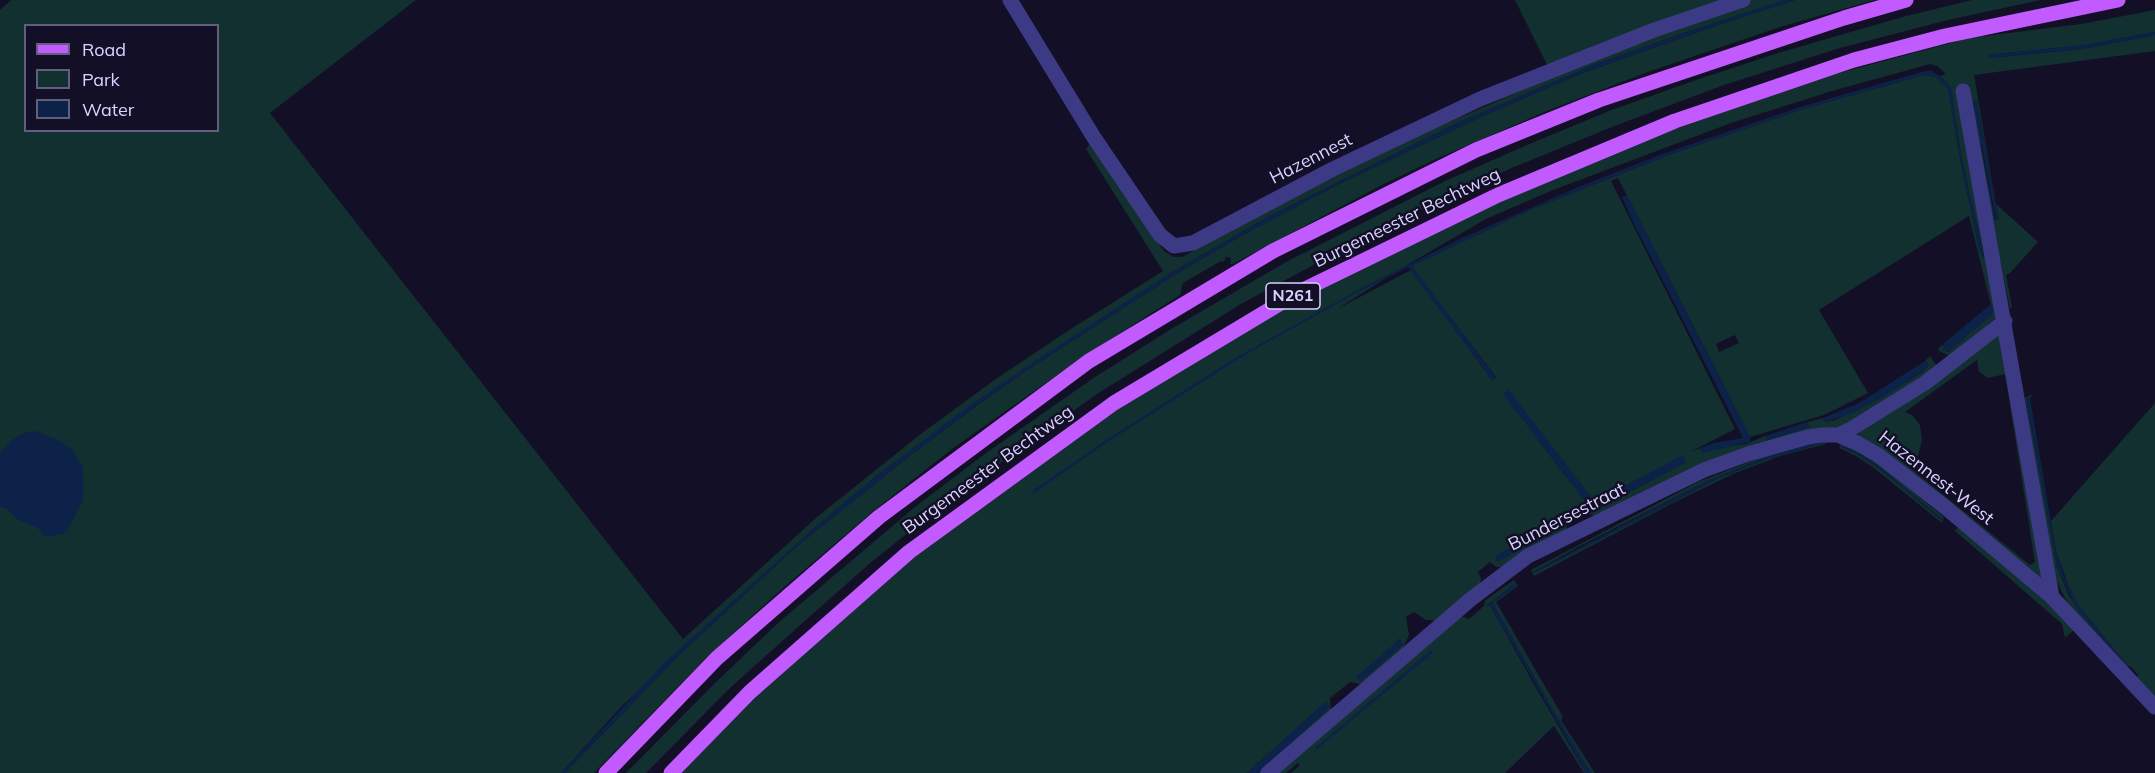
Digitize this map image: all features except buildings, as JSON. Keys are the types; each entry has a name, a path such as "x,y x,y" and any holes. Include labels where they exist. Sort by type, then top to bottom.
{"main road":[{"name":"Burgemeester Bechtweg","path":"606,773 717,658 879,517 1089,362 1273,251 1476,150 1589,104 1844,18 1906,0"},
{"name":"Burgemeester Bechtweg","path":"671,773 750,692 909,552 1114,403 1299,292 1498,195 1675,121 1854,60 1945,36 2118,0"}],"street":[{"name":"Hazennest","path":"1010,0 1093,136 1160,235 1174,246 1193,243 1333,169 1480,99 1654,30 1743,0"},
{"path":"1963,90 2052,597"},
{"name":"Hazennest-West","path":"1838,435 1925,383 2005,321"},
{"name":"Hazennest-West","path":"1838,435 1857,443 1886,462 1945,507 2052,597 2155,706"},
{"name":"Bundersestraat","path":"1268,773 1471,599 1528,556 1704,470 1748,454 1808,437 1838,435"}],"green space":[{"path":"11,0 416,0 270,113 683,639 817,517 922,433 993,381 1163,271 1086,149 1091,142 1164,251 1174,257 1182,257 1333,177 1435,128 1553,77 1515,0 1785,0 1596,64 1453,125 1266,218 1166,276 978,400 879,474 813,529 622,706 561,773 0,773 0,10"},
{"path":"1795,0 1875,0 1780,27 1645,73 1547,111 1380,186 1233,264 1230,264 1231,258 1226,257 1224,262 1221,261 1183,283 1180,295 1095,349 1010,408 952,449 871,513 704,660 594,773 565,773 681,653 796,547 912,454 979,404 1024,372 1176,274 1239,237 1337,185 1483,116 1580,74"},
{"path":"1972,0 2041,0 1948,20 1840,48 1724,85 1617,125 1514,167 1393,222 1241,304 1097,394 954,496 869,564 730,688 646,773 626,773 779,622 915,507 986,453 1095,377 1171,329 1286,262 1445,181 1609,111 1778,53 1906,16"},
{"path":"2155,10 2155,32 2085,45 1988,55 1989,58 2081,49 2155,35 2155,51 1974,75 1996,203 1977,102 1981,147 1995,220 1999,220 1996,204 2038,242 2006,275 2012,307 2010,309 2000,259 1997,317 1950,356 1939,351 1938,349 1945,342 1943,345 1947,352 1949,351 1991,315 1991,305 1969,216 1819,310 1868,393 1824,415 1750,437 1618,178 1611,181 1735,429 1690,452 1700,448 1702,452 1705,452 1746,444 1765,436 1767,440 1809,427 1807,422 1823,418 1825,422 1835,420 1877,400 1922,372 1928,367 1928,362 1925,361 1930,356 1937,366 1912,385 1841,426 1596,517 1582,510 1566,518 1567,533 1504,567 1496,567 1490,562 1478,572 1481,578 1480,585 1436,620 1426,620 1414,612 1406,617 1409,635 1403,648 1365,685 1350,682 1330,698 1331,714 1263,773 1258,773 1283,751 1326,702 1247,773 677,773 745,704 921,550 1115,409 1318,287 1599,156 1817,79 1969,38 2081,24","holes":["1930,64 1937,66 1946,74 1940,76 1951,88 1961,155 1984,257 1979,249 1948,88 1936,77 1924,75 1806,108 1671,154 1532,209 1411,266 1496,377 1492,380 1411,270 1337,309 1486,219 1553,190 1731,123 1832,91","1735,335 1739,343 1719,352 1716,344","1535,436 1575,477 1595,502 1652,472 1686,462 1590,513 1589,506","1399,639 1403,644 1363,679"]},
{"path":"2002,331 2035,539 2044,580 2042,582 1895,461 1858,436 1859,429 1912,399","holes":["1977,360 1979,372 1988,378 2005,374 2035,562 2030,565 1904,463 1910,463 1918,456 1922,440 1920,425 1912,415 1905,412"]},
{"path":"2033,394 2027,398 2027,403 2057,566 2069,596 2128,666 2078,605 2056,551 2051,521 2155,403 2155,707 2136,681 2138,675 2130,666 2126,667 2070,608 2058,584 2054,572 2025,398"},
{"path":"1826,441 1826,442 1826,444 1780,456 1733,474 1534,576 1531,570 1698,482 1762,457 1810,443","holes":["1826,442 1767,459 1719,478 1533,572 1707,481 1769,456 1809,444"]},
{"path":"1842,443 1860,451 1885,469 1944,517 1942,523 1874,468 1839,448","holes":["1841,447 1857,452 1881,468 1942,519 1881,470 1857,454"]},
{"path":"1960,527 2046,597 2074,630 2065,638 2062,624 1954,530"},
{"path":"1514,580 1518,586 1496,602 1563,717 1561,720 1595,773 1591,773 1559,721 1492,602 1516,586 1515,584 1486,606 1490,605 1586,773 1554,726 1505,773 1291,773 1300,765 1298,763 1286,773 1278,773 1460,616 1469,619 1484,606 1485,601"}],"water":[{"path":"1784,0 1795,0 1580,74 1483,116 1337,185 1239,237 1176,274 980,403 796,547 681,653 565,773 561,773 666,661 813,529 879,474 966,408 1166,276 1266,218 1453,125 1596,64"},
{"path":"2155,32 2155,35 2081,49 1988,58 1988,55 2085,45"},
{"path":"1925,71 1932,71 1940,76 1951,88 1961,155 1984,258 1979,249 1948,89 1936,77 1924,75 1806,108 1671,154 1532,209 1412,266 1496,378 1492,380 1408,267 1250,352 1109,441 1033,494 1032,491 1109,438 1235,358 1367,285 1462,238 1576,188 1662,154 1800,107"},
{"path":"1975,100 1999,220 1996,220 1973,102"},
{"path":"1627,195 1750,437 1750,442 1702,453 1700,448 1713,443 1743,438 1633,222 1622,197"},
{"path":"1990,305 1994,308 1992,315 1949,351 1943,350 1945,342"},
{"path":"1925,361 1928,362 1928,367 1891,392 1853,413 1825,422 1823,418 1859,403"},
{"path":"1509,390 1595,502 1683,455 1686,462 1590,513 1587,508 1589,506 1503,394"},
{"path":"2028,397 2056,551 2064,576 2078,605 2128,666 2113,652 2076,608 2057,566 2027,403"},
{"path":"1807,422 1809,427 1767,440 1765,436"},
{"path":"35,431 59,440 72,450 83,467 83,500 63,534 45,537 38,528 18,520 7,509 0,507 0,453 14,438"},
{"path":"1826,442 1767,459 1719,478 1533,572 1707,481 1769,456 1809,444"},
{"path":"1842,445 1881,468 1942,519 1881,470 1857,454 1841,447"},
{"path":"1562,520 1565,526 1497,562 1495,556"},
{"path":"1515,583 1516,586 1493,603 1591,773 1586,773 1490,605 1486,607"},
{"path":"1400,639 1403,644 1360,682 1356,677"},
{"path":"1431,650 1433,653 1316,750 1315,748"},
{"path":"1326,701 1330,707 1283,751 1258,773 1247,773"}]}
